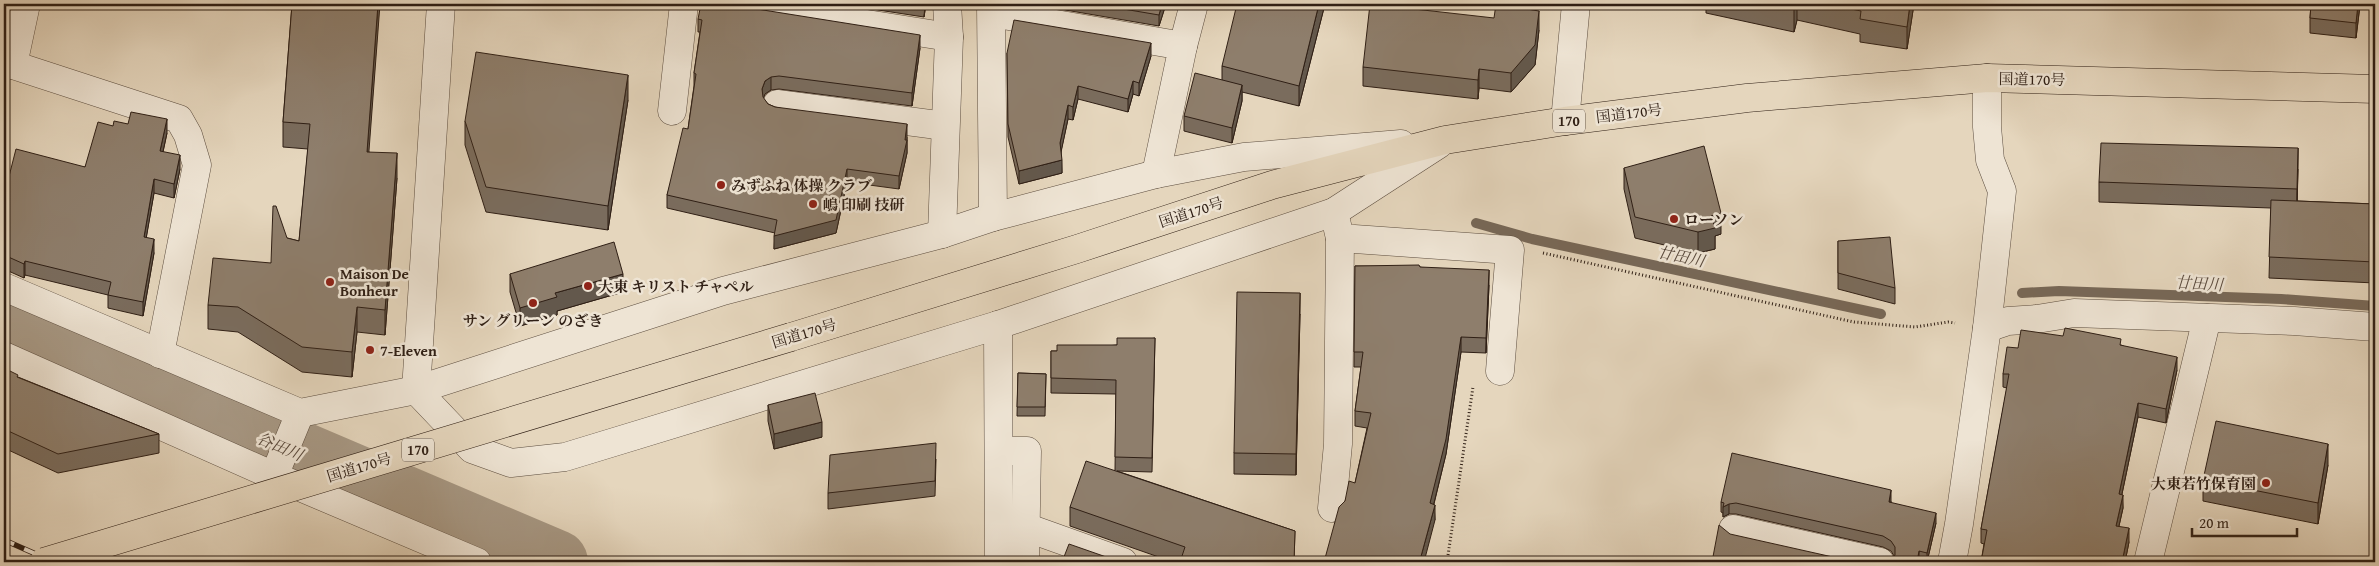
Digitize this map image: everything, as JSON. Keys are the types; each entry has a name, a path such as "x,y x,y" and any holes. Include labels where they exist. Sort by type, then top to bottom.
{"highway":[{"name":"国道170号","path":"44,562 1077,250 1272,185 1445,140 1565,121 1747,98 1987,78 2375,90"}],"street":[{"path":"26,4 8,64 179,119 188,135 197,165 160,354"},
{"path":"440,4 416,390 472,449 511,463 565,457 998,325 1337,225 1445,140"},
{"path":"672,111 684,4"},
{"path":"740,4 949,37"},
{"path":"942,234 949,37 947,4"},
{"path":"1156,174 1183,46 1194,4"},
{"path":"1565,121 1576,4"},
{"path":"993,217 991,8 1183,46"},
{"path":"1952,562 1986,328 2002,191 1990,160 1987,127 1987,78"},
{"path":"777,104 945,126"},
{"path":"4,286 300,413 416,390 723,292 942,234 993,217 1156,174 1244,157 1445,140"},
{"path":"1337,225 1510,250 1500,371"},
{"path":"1332,508 1338,444 1337,225"},
{"path":"1986,328 2008,321 2037,319 2074,313 2375,326"},
{"path":"2148,562 2207,318"},
{"path":"998,325 999,562"},
{"path":"4,356 274,476 477,562"},
{"path":"274,476 300,413"},
{"path":"1000,451 1027,451 1025,562"},
{"path":"1025,527 1123,562"},
{"path":"1733,529 1880,562"}],"path":[{"path":"1510,250 1553,254 1854,322 1916,327 1948,322 1986,328"},
{"path":"1447,562 1476,369 1500,371"}],"building":[{"path":"292,4 378,4 367,152 397,153 385,310 357,307 352,352 302,347 238,307 208,305 213,258 271,263 273,206 276,206 287,238 299,241 310,124 283,122"},
{"path":"701,4 732,4 920,35 912,93 779,76 771,77 765,81 762,89 763,97 768,104 775,107 907,124 905,140 907,140 899,176 847,169 836,220 774,236 777,220 667,195 683,128 688,129 702,20 698,19"},
{"path":"1094,4 1162,4 1159,15"},
{"path":"1237,4 1319,4 1299,86 1222,66"},
{"path":"1370,4 1494,18 1496,4 1539,11 1535,45 1511,73 1479,69 1478,80 1363,67"},
{"path":"1769,4 1795,4 1794,9"},
{"path":"1827,4 1910,4 1907,27 1860,19 1861,11"},
{"path":"2311,4 2358,4 2356,23 2310,18"},
{"path":"1014,20 1151,43 1139,83 1133,81 1128,99 1078,86 1073,107 1068,105 1060,143 1062,160 1019,171 1008,124 1007,53"},
{"path":"476,52 628,75 608,206 486,187 465,121"},
{"path":"1195,73 1242,85 1232,128 1184,116"},
{"path":"131,112 167,119 160,151 180,155 174,184 154,179 144,237 154,239 143,302 108,295 111,282 25,261 24,264 4,255 4,196 16,149 85,167 98,122 113,126 114,121 128,124"},
{"path":"2101,143 2298,148 2297,189 2099,182"},
{"path":"1704,146 1721,213 1711,216 1715,228 1698,232 1635,217 1624,168"},
{"path":"2271,200 2375,204 2375,262 2269,257"},
{"path":"1890,237 1895,288 1838,273 1838,241"},
{"path":"614,242 623,274 555,293 557,297 520,308 510,274"},
{"path":"1419,265 1420,267 1489,270 1486,338 1461,337 1446,439 1430,503 1435,505 1420,560 1428,562 1324,562 1339,507 1345,501 1349,481 1355,483 1371,413 1355,411 1363,352 1354,352 1355,266"},
{"path":"1237,292 1300,293 1296,454 1234,453"},
{"path":"2065,328 2121,339 2120,345 2177,357 2166,409 2138,403 2119,494 2123,495 2116,526 2129,528 2122,562 1981,562 1987,530 1981,529 2009,374 2003,374 2007,347 2018,348 2021,330 2063,336"},
{"path":"1117,338 1155,338 1152,458 1115,457 1116,380 1051,378 1051,351 1057,351 1057,345 1117,345"},
{"path":"4,368 18,375 17,377 159,434 58,454 4,429"},
{"path":"1018,373 1046,374 1045,407 1017,407"},
{"path":"815,393 822,422 774,434 768,405"},
{"name":"大東若竹保育園","path":"2216,421 2328,444 2318,503 2203,480"},
{"path":"936,443 935,481 828,493 830,455"},
{"path":"1732,453 1891,490 1889,502 1936,513 1927,553 1919,551 1917,562 1891,562 1895,555 1895,547 1891,541 1883,536 1736,503 1723,507 1724,503 1721,502"},
{"path":"1086,461 1295,531 1294,562 1180,562 1185,547 1070,507"},
{"path":"1719,525 1730,534 1855,562 1712,562"},
{"path":"1069,544 1112,559 1111,562 1062,562"},
{"path":"430,558 439,562 428,562"}],"waterway":[{"name":"廿田川","path":"1476,223 1532,239 1881,314"},
{"name":"廿田川","path":"2022,293 2059,291 2281,299 2375,306"},
{"name":"谷田川","path":"4,329 98,367 556,562"}],"railway":[{"path":"4,540 54,562"}],"place":[{"name":"みずふね 体操 クラブ","path":"721,185"},
{"name":"嶋 印刷 技研","path":"813,204"},
{"name":"ローソン","path":"1674,219"},
{"name":"Maison De Bonheur","path":"330,282"},
{"name":"大東 キリスト チャペル","path":"588,286"},
{"name":"サン グリーン のざき","path":"533,303"},
{"name":"7-Eleven","path":"370,350"},
{"name":"大東若竹保育園","path":"2266,483"}]}
